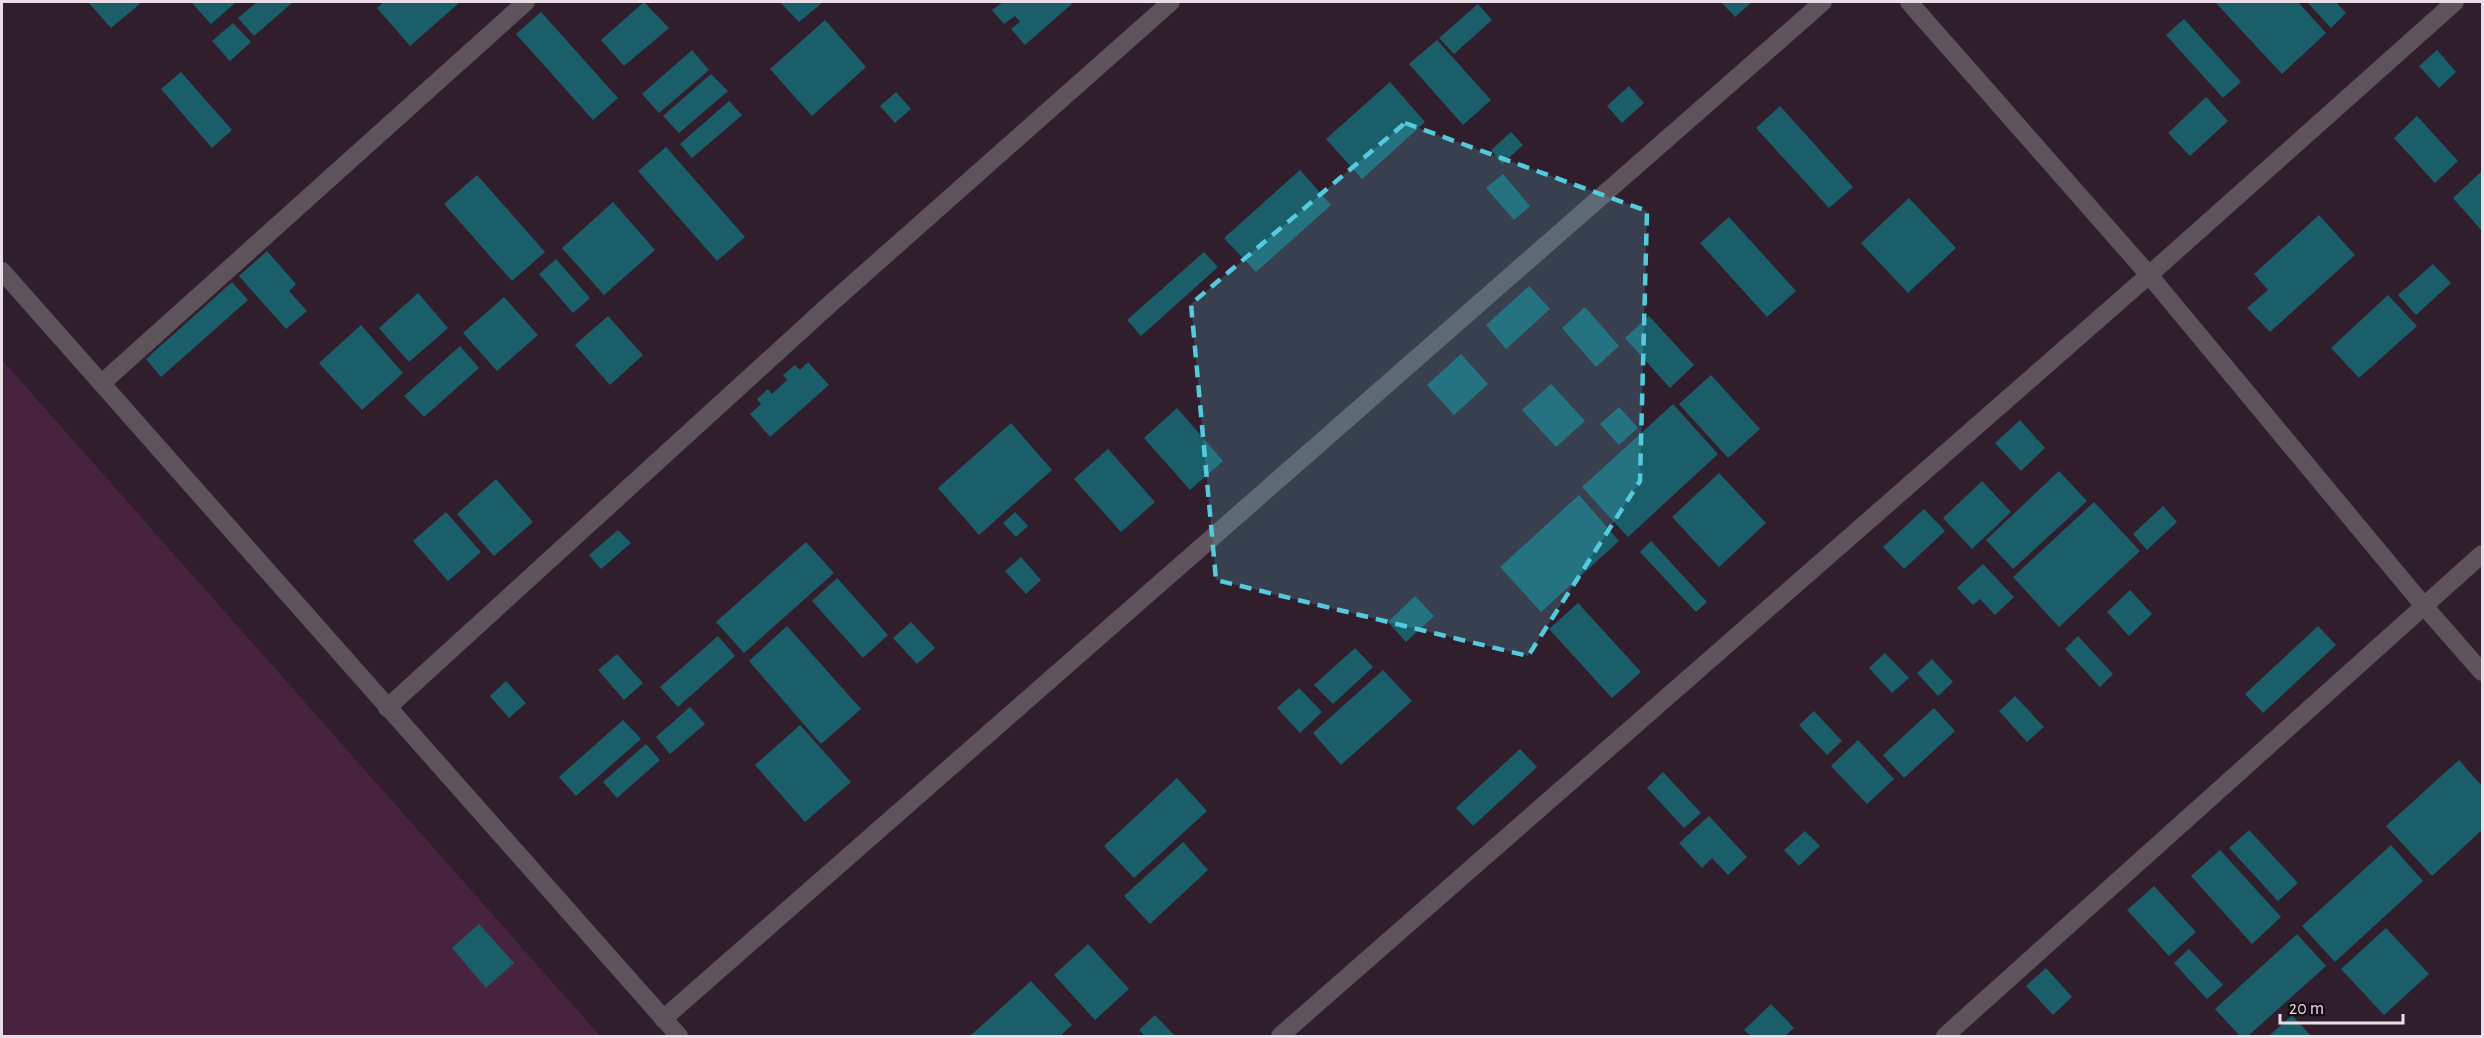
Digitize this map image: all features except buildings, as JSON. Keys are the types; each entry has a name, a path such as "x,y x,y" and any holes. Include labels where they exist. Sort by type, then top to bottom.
{"street":[{"path":"102,383 526,2"},
{"path":"387,708 829,305 1171,2"},
{"path":"663,1018 1823,2"},
{"path":"1909,2 2149,275 2424,606 2482,672"},
{"path":"1280,1036 2149,275 2455,2"},
{"path":"2,271 679,1036"},
{"path":"1945,1036 2482,554"}],"highlighted area":[{"path":"1405,123 1647,211 1640,481 1528,656 1216,580 1191,304"}],"shaded area":[{"path":"2,360 600,1036 2,1036"}]}
